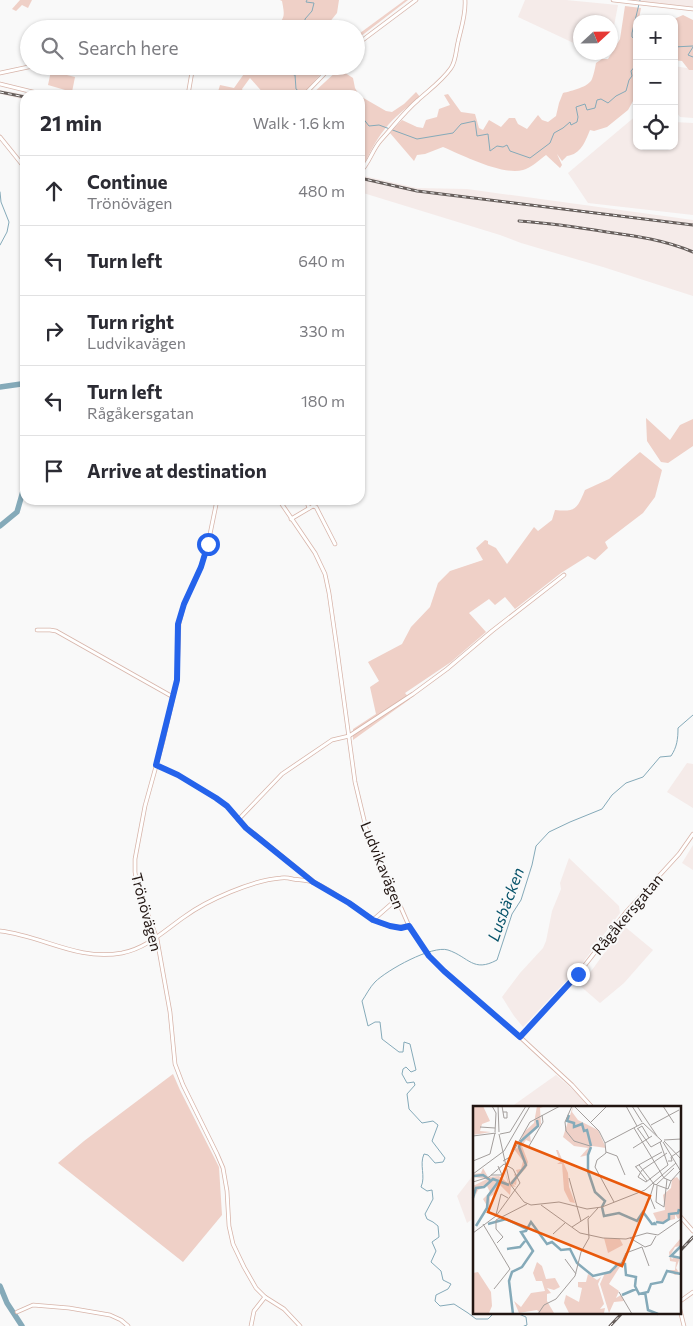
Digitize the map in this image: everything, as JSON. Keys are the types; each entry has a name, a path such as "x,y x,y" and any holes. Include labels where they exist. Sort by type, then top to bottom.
{"street":[{"path":"365,38 416,0"},
{"path":"365,168 375,146 417,100 444,77 452,66 466,8 465,0"},
{"path":"613,0 693,9"},
{"path":"0,73 20,69"},
{"path":"189,90 191,75"},
{"path":"309,90 323,75"},
{"path":"0,84 25,90"},
{"path":"0,137 20,162"},
{"name":"Trönövägen","path":"215,505 208,544 201,567 184,604 178,624 177,680 145,806 135,859 135,872 137,885 156,938 170,1012 177,1071 223,1168 229,1226 237,1252 259,1292 284,1309 300,1326"},
{"name":"Ludvikavägen","path":"282,505 315,553 326,578 350,736 355,782 366,828 409,926 429,956 460,986 520,1037 572,1085 591,1106"},
{"path":"291,519 315,506 335,544"},
{"path":"238,820 282,774 332,740 350,736 447,669 564,575"},
{"path":"37,630 56,631 173,697"},
{"path":"156,765 178,775 227,806 246,828 313,882 349,903 373,920 401,928 409,926"},
{"name":"Rågåkersgatan","path":"520,1037 578,974 627,911 679,854 693,834"},
{"path":"0,931 70,950 95,954 124,952 140,947 156,938 212,899 257,882 282,878 313,882"},
{"path":"373,920 397,899"},
{"path":"680,1216 693,1231"},
{"path":"680,1301 693,1292"},
{"path":"251,1326 254,1311 265,1297"},
{"path":"17,1312 33,1305 69,1308 110,1315 128,1326"},
{"path":"680,1310 684,1326"}],"shaded area":[{"path":"20,0 32,0 28,8 22,5 16,11 12,9"},
{"path":"280,0 339,0 337,13 331,20 282,20 284,10"},
{"path":"405,0 408,0 365,33 365,29"},
{"path":"525,0 566,0 618,5 616,15 573,15 573,43 518,17"},
{"path":"629,0 693,0 693,7"},
{"path":"625,6 641,8 640,15 633,15 633,101 628,110 607,127 594,131 590,130 582,147 576,153 567,156 562,161 557,154 562,165 560,168 546,155 526,169 505,170 483,164 443,147 417,155 414,161 390,133 402,120 423,128 426,120 437,117 439,109 450,105 444,95 448,94 461,112 475,114 479,128 483,130 489,120 501,127 509,118 515,118 518,124 527,129 538,115 542,120 548,122 556,116 563,93 590,82 596,63 600,60 618,60 618,42"},
{"path":"683,15 693,20 693,70 689,70 682,61 678,60 678,17"},
{"path":"678,67 693,69 693,118 680,117 678,114"},
{"path":"50,75 75,77 72,90 48,85"},
{"path":"243,75 320,75 306,90 261,90 250,78 242,90 218,90 220,85 234,88"},
{"path":"333,75 348,75 353,78 356,90 316,90"},
{"path":"0,90 20,94 20,99 0,94"},
{"path":"416,92 420,97 385,129 365,163 365,99 386,111 392,112 404,104"},
{"path":"633,118 633,150 678,150 678,122 693,123 693,215 588,203 568,173"},
{"path":"365,176 417,188 467,189 693,220 693,296 521,243 365,194"},
{"path":"646,418 670,440 680,425 693,419 693,446 668,463 661,462 647,441"},
{"path":"640,452 662,470 655,497 643,513 605,542 608,548 595,560 588,556 561,573 515,609 505,597 495,605 489,599 469,613 486,632 451,662 405,693 410,699 353,740 353,729 376,714 370,687 379,681 368,662 402,644 411,627 430,607 438,583 450,571 483,560 476,548 485,540 496,548 507,564 534,527 538,531 552,520 555,510 572,510 575,508 585,490 609,479"},
{"path":"687,763 693,764 693,808 667,792"},
{"path":"693,845 693,870 682,863"},
{"path":"569,858 619,906 620,913 581,965 523,1027 502,997 520,973 543,948 552,911 561,889 560,883"},
{"path":"624,926 653,950 624,983 600,1003 578,984 592,970"},
{"path":"173,1074 219,1167 222,1215 183,1262 58,1163"},
{"path":"556,1075 579,1095 588,1106 512,1106"},
{"path":"473,1175 473,1219 467,1223 457,1196"}],"waterway":[{"name":"Lusbäcken","path":"305,20 312,11 314,3 306,2 307,0"},
{"path":"636,15 640,0"},
{"path":"633,29 633,38"},
{"name":"Lusbäcken","path":"678,47 693,46"},
{"name":"Lusbäcken","path":"693,47 688,55 693,57"},
{"name":"Lusbäcken","path":"365,121 369,126 379,125 417,139 453,133 461,124 475,121 477,136 488,134 490,151 497,146 503,147 507,145 510,151 530,158 550,143 554,133 570,122 571,125 577,122 576,107 585,104 587,110 595,108 597,100 601,99 608,103 626,91 633,69"},
{"name":"Lusbäcken","path":"295,75 297,90"},
{"path":"0,192 1,202 9,222 7,232 0,245"},
{"path":"0,387 20,384"},
{"path":"0,526 17,512 20,502"},
{"name":"Lusbäcken","path":"493,1314 488,1319 476,1319 454,1304 440,1306 435,1301 436,1295 448,1289 451,1284 443,1280 441,1271 431,1262 436,1251 432,1242 439,1237 438,1226 427,1219 425,1214 433,1199 432,1190 427,1191 421,1187 424,1154 428,1155 435,1163 443,1162 445,1158 432,1141 438,1125 433,1121 422,1123 409,1109 407,1094 415,1085 414,1082 407,1083 402,1074 403,1069 406,1067 411,1072 416,1070 410,1044 404,1042 403,1052 399,1052 382,1039 380,1022 375,1022 368,1026 362,1001 373,984 381,977 399,965 432,951 448,950 471,962 482,965 497,960 512,914 521,900 536,846 549,832 602,809 612,795 626,783 643,777 660,757 671,756 677,743 678,728 693,715"},
{"path":"0,1286 7,1303 22,1326"},
{"name":"Lusbäcken","path":"519,1314 526,1317 527,1325 524,1326"}],"railway":[{"path":"0,92 20,96"},
{"path":"365,179 417,191 693,225"},
{"path":"519,221 563,225 640,237 672,244 693,252"},
{"path":"680,1251 693,1237"},
{"path":"610,1326 621,1314"}],"route":[{"path":"208,544 201,567 184,604 178,624 177,680 156,765 178,775 227,806 246,828 313,882 349,903 373,920 401,928 409,926 429,956 460,986 520,1037 578,974"}]}
